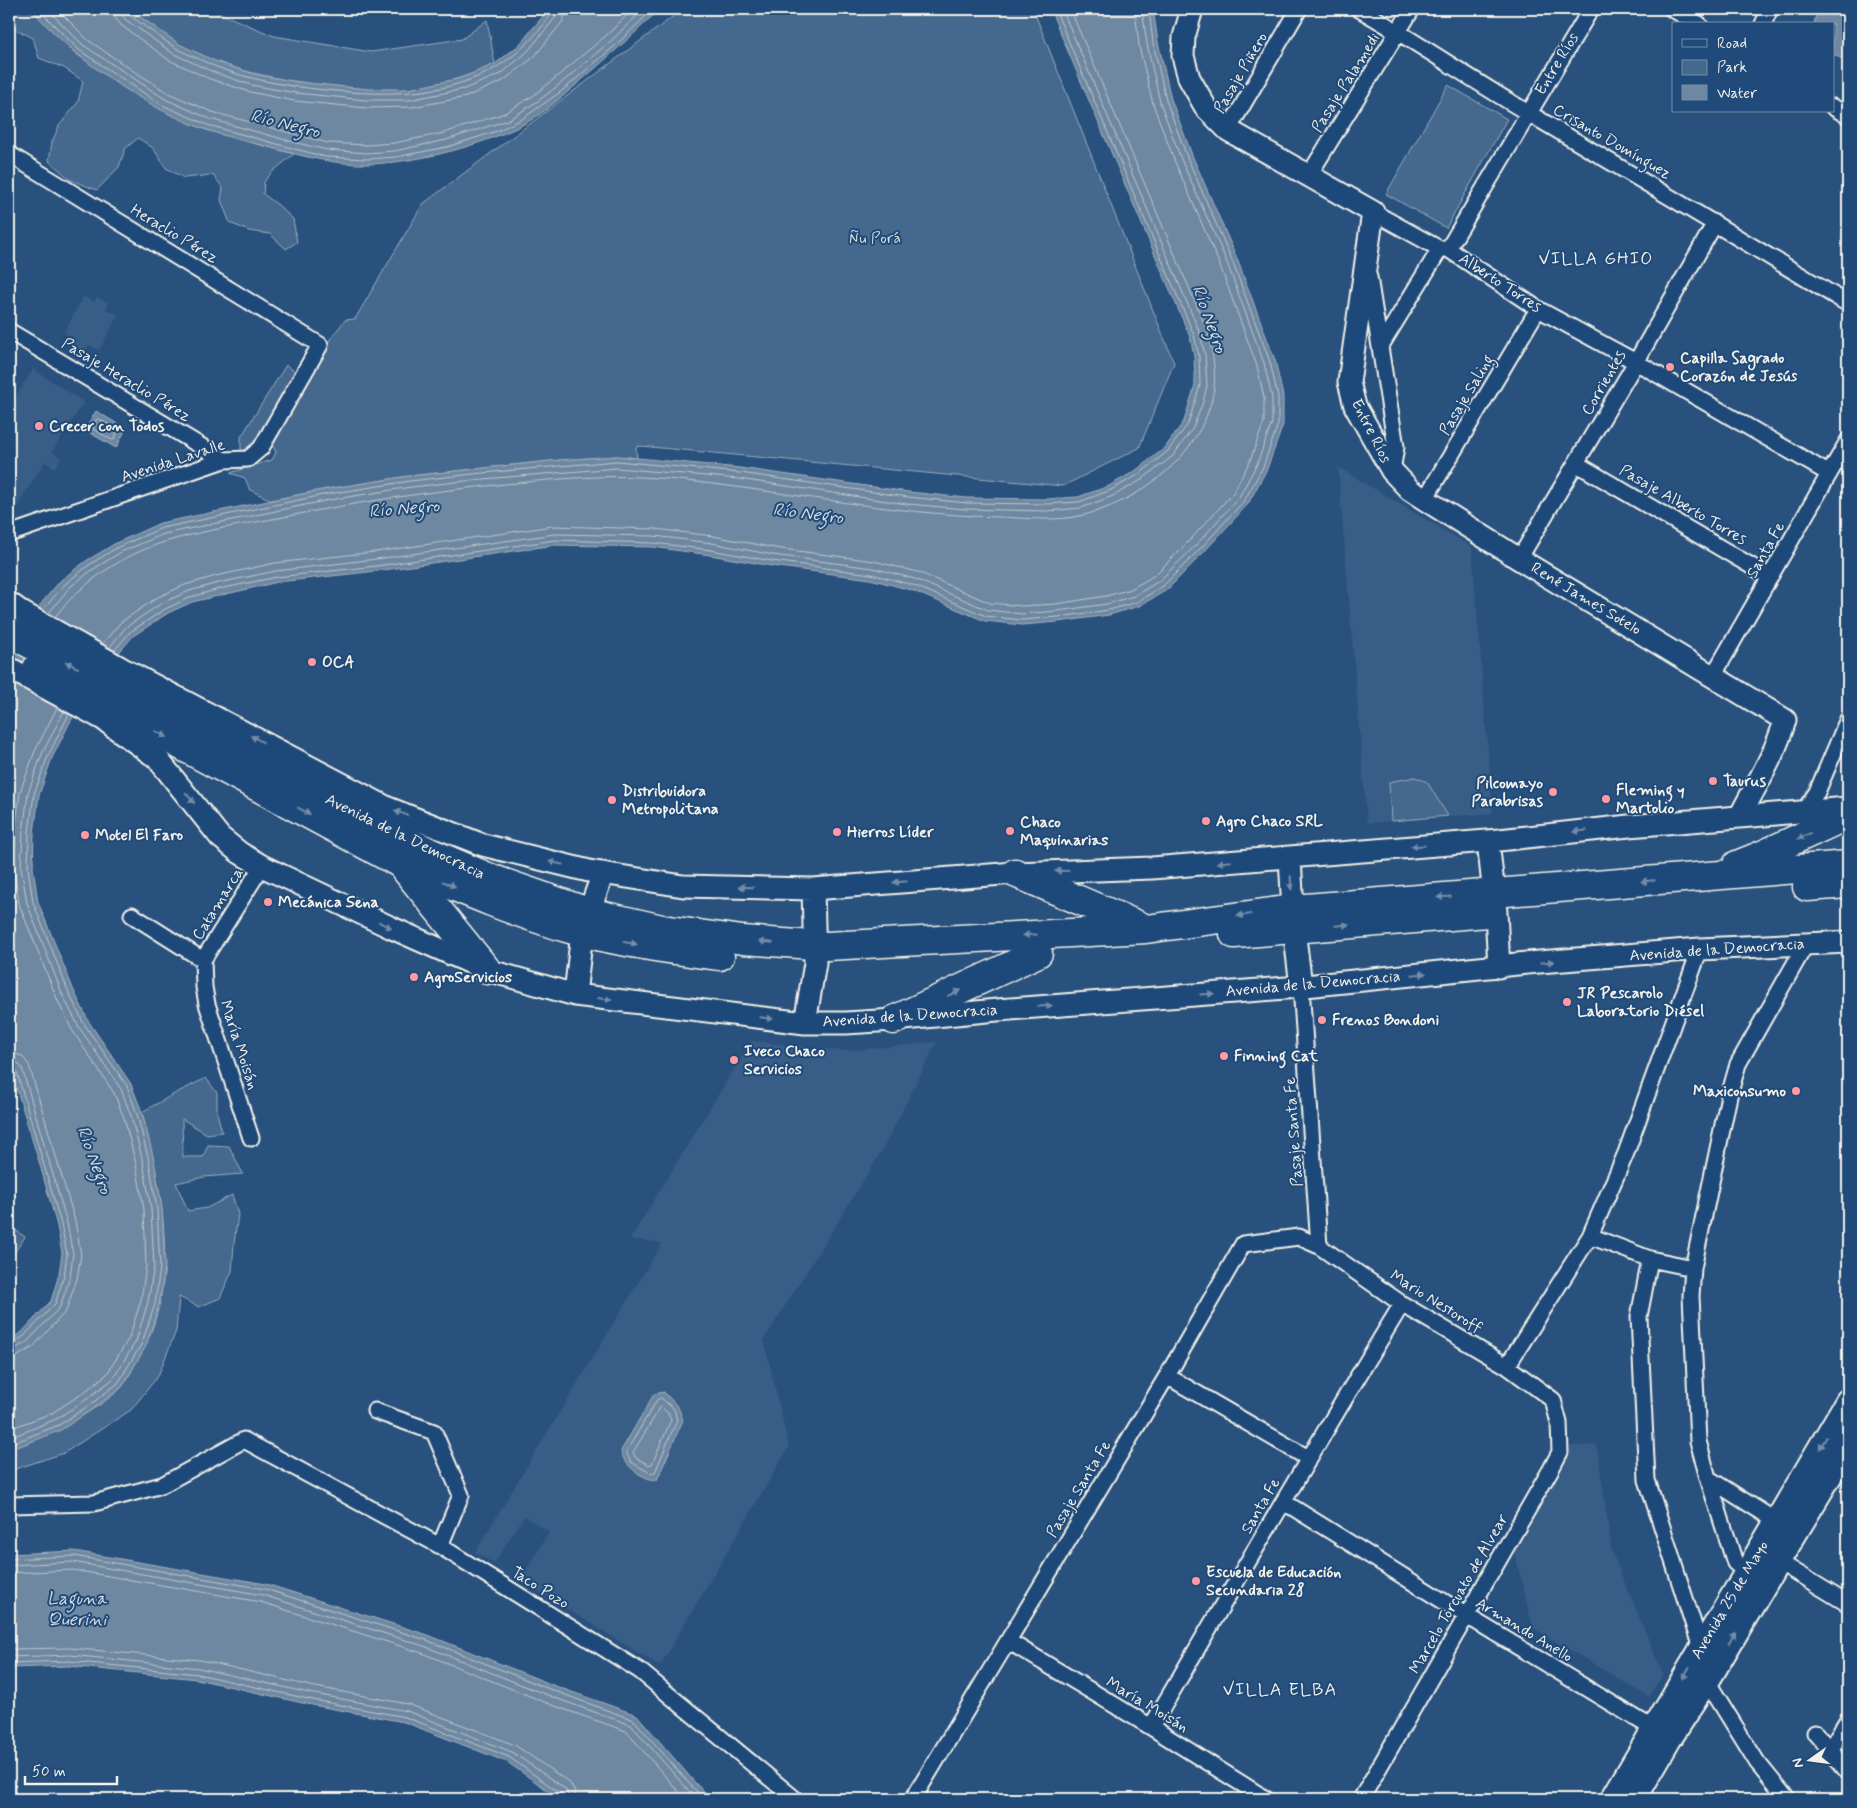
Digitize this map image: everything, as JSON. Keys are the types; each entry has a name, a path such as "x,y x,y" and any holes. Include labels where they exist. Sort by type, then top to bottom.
{"highway":[{"name":"Avenida de la Democracia","path":"13,616 110,694 401,864 504,907 585,922 662,929 743,940 815,953 1038,953 1293,919"},
{"name":"Avenida de la Democracia","path":"9,654 110,694 269,770 431,853 585,922"},
{"path":"1697,877 1762,856 1848,815"},
{"path":"401,864 487,970"},
{"name":"Avenida de la Democracia","path":"1494,903 1697,877 1848,865"},
{"path":"1015,873 1146,929"},
{"name":"Avenida de la Democracia","path":"815,953 828,946 1146,929 1494,903 1848,884"},
{"path":"1810,887 1848,902"},
{"path":"894,1020 1038,953"}],"main road":[{"name":"Avenida 25 de Mayo","path":"1634,1799 1661,1734 1701,1648 1747,1573 1769,1556 1776,1521 1848,1401"},
{"name":"Avenida 25 de Mayo","path":"1612,1799 1661,1734 1707,1681 1769,1556 1848,1446"}],"street":[{"name":"Alberto Torres","path":"1192,9 1184,37 1183,56 1189,78 1206,108 1228,130 1373,212 1444,249 1538,309 1636,362 1828,473"},
{"name":"Pasaje Piñero","path":"1228,130 1299,9"},
{"name":"Crisanto Domínguez","path":"1359,9 1848,304"},
{"name":"Pasaje Palamedi","path":"1309,175 1412,9"},
{"name":"Entre Ríos","path":"1392,471 1396,447 1380,347 1444,249 1591,9"},
{"path":"1672,9 1695,22"},
{"path":"1764,22 1770,9"},
{"path":"1834,108 1848,116"},
{"name":"Heraclio Pérez","path":"9,154 320,345"},
{"name":"Entre Ríos","path":"1373,212 1349,382 1355,406 1392,471"},
{"name":"Corrientes","path":"1520,560 1715,223"},
{"path":"1366,263 1380,347"},
{"name":"Pasaje Saling","path":"1426,500 1538,309"},
{"name":"Pasaje Heraclio Pérez","path":"9,331 224,460"},
{"name":"Avenida Lavalle","path":"9,534 224,460 248,458 261,448 320,345"},
{"name":"Santa Fe","path":"1713,676 1848,441"},
{"name":"Pasaje Alberto Torres","path":"1577,464 1770,577"},
{"name":"René James Sotelo","path":"1392,471 1410,490 1520,560 1785,720 1782,731 1763,772 1740,816"},
{"name":"Avenida de la Democracia","path":"9,668 110,694 483,845 603,873 682,886 813,889 1015,873 1152,868 1488,841 1740,816 1848,808"},
{"name":"Avenida de la Democracia","path":"110,694 157,758 220,837 240,853 262,866 392,928 487,970 575,995 805,1023 846,1023 1301,986 1498,966 1700,949 1848,942"},
{"path":"1803,812 1817,792 1848,719"},
{"path":"1488,841 1498,966"},
{"path":"1290,856 1293,919 1301,986"},
{"name":"Catamarca","path":"203,960 262,866"},
{"path":"575,995 585,922 603,873"},
{"path":"805,1023 815,953 813,889"},
{"path":"132,915 203,960"},
{"path":"1747,1573 1735,1563 1698,1441 1691,1296 1693,1268 1729,1096 1738,1064 1806,944"},
{"path":"1507,1366 1590,1236 1626,1153 1700,949"},
{"name":"María Moisán","path":"203,960 207,1004 251,1138"},
{"name":"Pasaje Santa Fe","path":"1301,986 1319,1246"},
{"name":"Pasaje Santa Fe","path":"913,1799 1244,1244 1299,1236"},
{"name":"Mario Nestoroff","path":"1299,1236 1319,1246 1402,1304 1507,1366 1552,1400"},
{"path":"1590,1236 1650,1259 1693,1268"},
{"path":"1650,1259 1639,1317 1647,1480 1701,1648"},
{"name":"Santa Fe","path":"1151,1727 1308,1458 1402,1304"},
{"path":"1167,1376 1308,1458"},
{"name":"Marcelo Torcuato de Alvear","path":"1361,1799 1560,1452 1560,1423 1552,1400"},
{"path":"375,1411 434,1432 461,1495 440,1546"},
{"name":"Taco Pozo","path":"9,1505 94,1503 162,1485 244,1440 440,1546 640,1671 795,1799"},
{"path":"1708,1478 1776,1521"},
{"name":"Armando Anello","path":"1284,1502 1661,1734"},
{"path":"1769,1556 1848,1604"},
{"name":"María Moisán","path":"1008,1642 1151,1727 1266,1799"},
{"path":"1707,1681 1757,1762 1787,1799"},
{"path":"1830,1749 1848,1719"},
{"path":"1815,1733 1848,1772"}],"shaded area":[{"path":"83,296 94,302 97,297 109,303 106,309 118,315 99,351 89,345 84,354 68,346 72,338 64,333"},
{"name":"Crecer con Todos","path":"33,369 84,402 52,452 61,458 55,468 45,462 9,519 9,458 15,449 9,445 9,407"},
{"path":"1338,467 1472,547 1493,813 1367,823"},
{"path":"751,1041 843,1051 937,1042 882,1151 764,1340 789,1447 660,1666 520,1580 549,1532 524,1516 494,1564 475,1552 662,1243 630,1239"},
{"path":"1597,1445 1612,1552 1663,1674 1649,1697 1533,1628 1514,1551 1564,1467 1565,1446"}],"green space":[{"path":"9,9 32,9 76,54 160,109 206,130 294,154 271,173 264,182 263,194 293,219 297,242 286,249 270,234 249,231 230,223 221,200 223,188 213,175 184,178 166,168 153,148 138,138 125,149 119,167 97,190 71,180 49,161 52,142 59,126 78,102 83,81 64,68 39,58 33,38 17,30 12,25"},
{"path":"129,9 210,9 274,36 371,52 462,39 487,20 495,64 453,80 408,89 360,88 292,81 253,73 215,61 179,44"},
{"name":"Ñu Porá","path":"683,9 1033,9 1174,363 1139,448 1063,486 640,446 636,447 637,458 617,456 560,460 409,476 271,500 250,490 245,478 230,473 272,460 276,452 273,446 255,445 241,452 241,437 286,365 307,380 321,351 345,320 355,319 423,204"},
{"path":"1448,85 1507,119 1446,228 1386,194"},
{"path":"1415,777 1427,782 1448,816 1391,821 1389,782"},
{"path":"206,1078 217,1093 217,1112 222,1132 207,1134 182,1119 183,1157 203,1157 208,1145 229,1146 243,1174 204,1177 176,1183 188,1211 207,1208 232,1195 238,1214 232,1271 220,1298 199,1307 179,1297 176,1331 158,1376 131,1410 64,1453 9,1471 9,1448 28,1443 56,1431 103,1403 122,1387 137,1361 151,1332 160,1301 164,1270 161,1206 142,1112"},
{"path":"9,1225 25,1237 9,1260"}],"water":[{"name":"Río Negro","path":"32,9 129,9 179,44 217,62 254,74 297,82 367,89 409,89 461,78 495,64 519,45 549,9 660,9 561,97 538,116 521,126 460,149 405,161 356,164 306,157 222,135 184,121 136,96 112,80 67,45"},
{"name":"Río Negro","path":"1050,9 1153,9 1158,42 1171,99 1192,155 1236,256 1275,360 1283,396 1283,425 1267,469 1248,504 1167,590 1139,606 1109,615 1058,622 1022,625 985,621 911,590 870,579 653,547 555,545 377,571 278,582 192,602 168,613 133,636 91,686 52,758 39,795 34,833 33,868 38,902 74,991 89,1022 131,1084 142,1112 154,1160 162,1208 165,1267 159,1305 146,1346 122,1387 61,1430 20,1446 9,1448 9,1340 21,1333 51,1301 59,1274 62,1253 57,1226 40,1165 9,1064 9,649 44,600 61,580 86,561 116,543 160,523 327,489 409,476 617,456 740,468 909,492 967,498 1047,499 1078,497 1109,486 1135,471 1165,448 1184,421 1195,385 1194,356 1190,337"},
{"path":"1817,9 1848,9 1848,62 1834,55 1834,22 1814,22"},
{"path":"96,411 126,429 116,448 85,430"},
{"path":"664,1392 678,1407 683,1420 657,1480 640,1475 634,1471 621,1451 654,1394"},
{"name":"Laguna Querini","path":"74,1551 266,1584 428,1635 558,1687 637,1715 697,1785 713,1799 560,1799 507,1762 404,1722 307,1704 197,1679 69,1666 9,1668 9,1554"}],"place":[{"name":"Capilla Sagrado Corazón de Jesús","path":"1670,367"},
{"name":"Crecer con Todos","path":"39,426"},
{"name":"OCA","path":"312,662"},
{"name":"Taurus","path":"1713,781"},
{"name":"Pilcomayo Parabrisas","path":"1553,792"},
{"name":"Fleming y Martolio","path":"1606,799"},
{"name":"Distribuidora Metropolitana","path":"612,800"},
{"name":"Agro Chaco SRL","path":"1206,821"},
{"name":"Chaco Maquinarias","path":"1010,831"},
{"name":"Hierros Líder","path":"837,832"},
{"name":"Motel El Faro","path":"85,835"},
{"name":"Mecánica Sena","path":"268,902"},
{"name":"AgroServicios","path":"414,977"},
{"name":"JR Pescarolo Laboratorio Diésel","path":"1567,1002"},
{"name":"Frenos Bondoni","path":"1322,1020"},
{"name":"Finning Cat","path":"1224,1056"},
{"name":"Iveco Chaco Servicios","path":"734,1060"},
{"name":"Maxiconsumo","path":"1796,1091"},
{"name":"Escuela de Educación Secundaria 28","path":"1196,1581"}],"district":[{"name":"VILLA GHIO","path":"1596,259"},
{"name":"VILLA ELBA","path":"1280,1690"}]}
